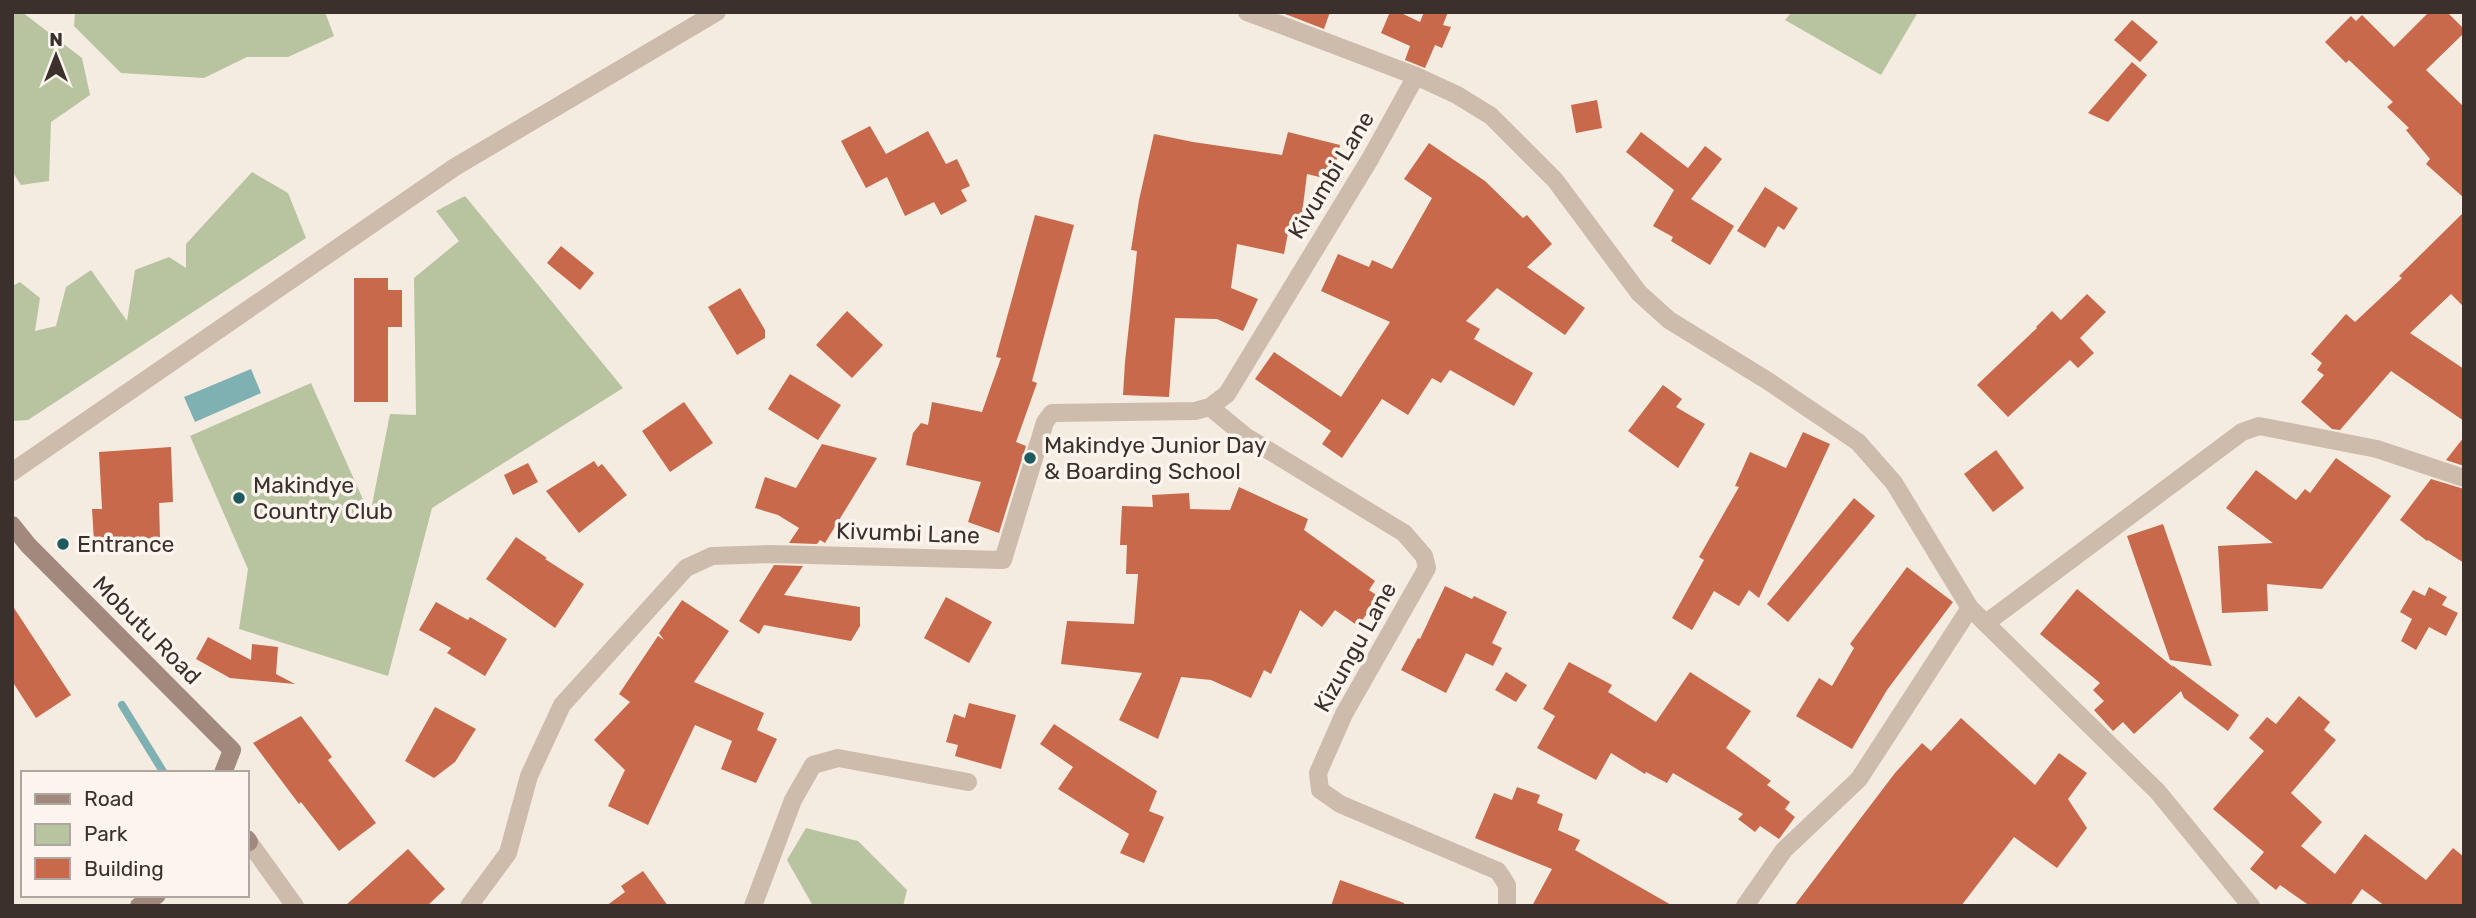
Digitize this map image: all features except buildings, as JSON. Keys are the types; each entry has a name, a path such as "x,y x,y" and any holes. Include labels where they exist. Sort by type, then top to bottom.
{"street":[{"path":"12,472 455,167 717,12"},
{"path":"1247,12 1416,76 1457,95 1491,116 1555,180 1639,293 1669,320 1768,381 1858,442 1894,483 1970,608 2158,792 2251,906"},
{"name":"Kivumbi Lane","path":"469,906 508,853 529,776 562,705 686,568 712,556 771,554 1003,560 1045,422 1052,413 1195,411 1210,407 1227,394 1370,159 1416,76"},
{"name":"Kizungu Lane","path":"1210,407 1245,436 1404,533 1424,556 1427,568 1344,714 1328,750 1318,773 1320,790 1340,804 1498,872 1507,885 1507,906"},
{"path":"1986,623 2242,432 2259,426 2377,449 2464,478"},
{"name":"Mobutu Road","path":"12,525 28,545 232,750 224,771"},
{"path":"1745,906 1784,850 1859,779 1970,608"},
{"path":"753,906 793,800 813,765 838,758 968,782"},
{"path":"248,841 295,906"}],"green space":[{"path":"12,12 22,12 82,58 90,95 51,122 49,181 21,185 12,171"},
{"path":"75,12 325,12 334,36 288,57 247,57 204,78 121,73 74,26"},
{"path":"1792,12 1918,12 1881,75 1785,20"},
{"path":"252,172 288,193 306,238 28,420 12,421 12,286 20,282 40,298 35,331 56,326 66,287 91,270 127,321 135,270 169,257 186,268 186,244"},
{"path":"465,196 623,388 432,508 388,676 239,629 248,569 190,436 311,383 370,515 390,414 416,415 414,278 459,241 436,211"},
{"path":"806,828 858,841 907,890 903,906 813,906 787,860"}],"water":[{"path":"251,369 261,393 195,422 184,397"}],"waterway":[{"path":"122,705 163,771"}],"place":[{"name":"Makindye Junior Day & Boarding School","path":"1030,458"},
{"name":"Makindye Country Club","path":"239,498"},
{"name":"Entrance","path":"63,544"}]}
